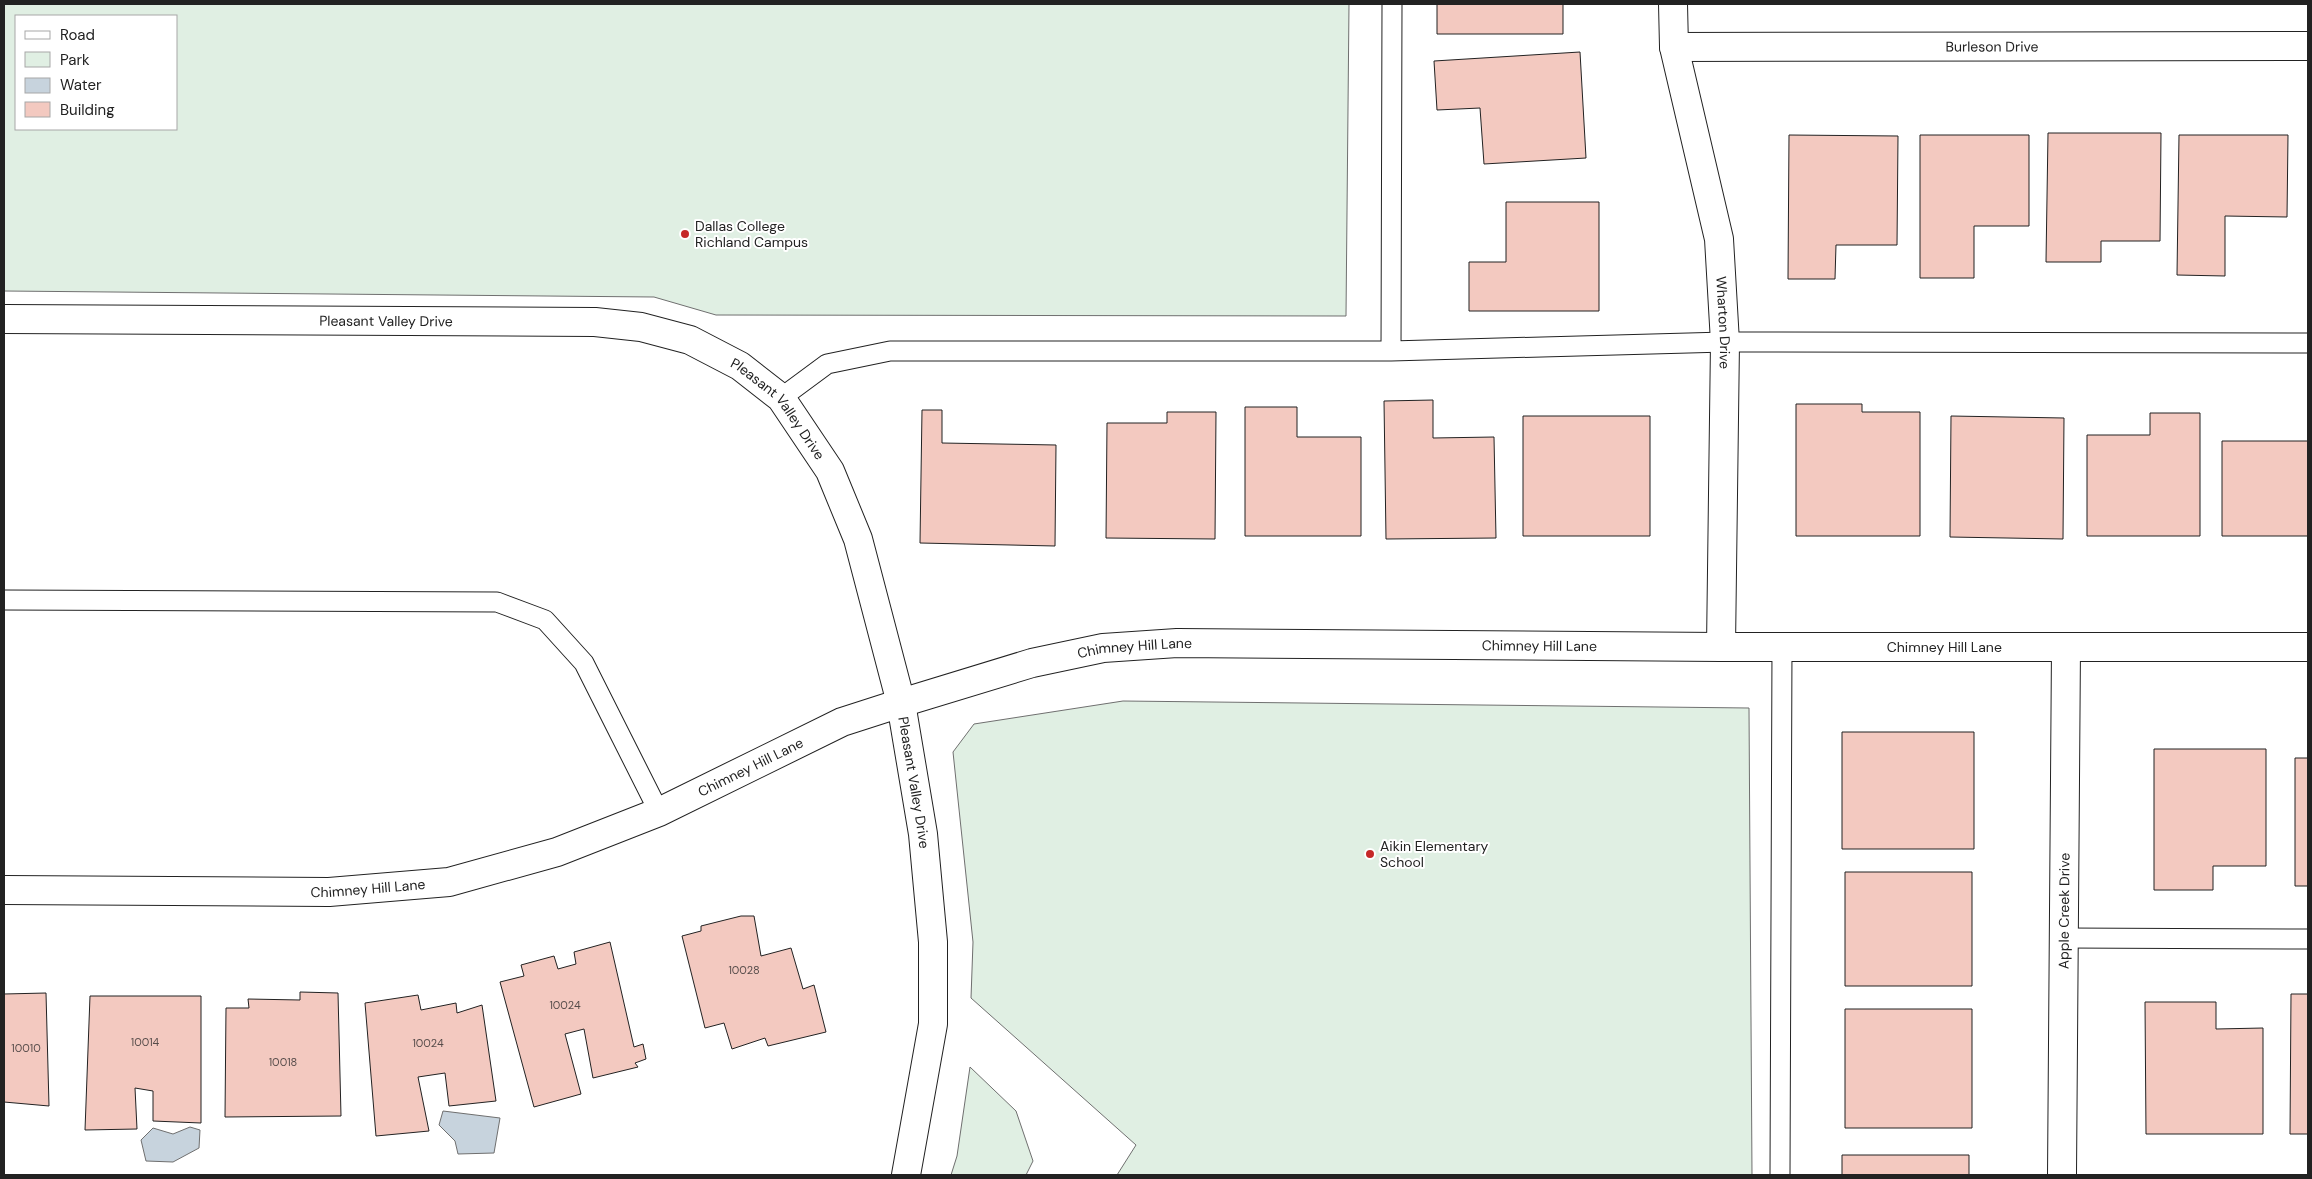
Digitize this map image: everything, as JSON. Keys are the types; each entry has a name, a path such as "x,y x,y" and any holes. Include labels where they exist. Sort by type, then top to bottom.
{"street":[{"name":"Wharton Drive","path":"1673,4 1674,47 1719,239 1725,342 1721,647"},
{"name":"Burleson Drive","path":"1674,47 2308,46"},
{"name":"Pleasant Valley Drive","path":"4,319 595,322 640,326 690,340 740,366 781,398 830,471 858,539 901,703 923,834 933,942 933,1024 906,1175"},
{"name":"Chimney Hill Lane","path":"4,890 330,892 449,882 557,852 659,812 842,722 1032,663 1112,647 1176,643 1721,647 2308,647"},
{"name":"Apple Creek Drive","path":"2062,1175 2066,647"}],"lane":[{"path":"1391,352 1392,4"},
{"path":"781,398 827,364 890,351 1391,352 1725,342 2308,343"},
{"path":"4,600 497,602 545,620 584,663 659,812"},
{"path":"1780,1175 1782,647"},
{"path":"2064,938 2308,939"}],"green space":[{"name":"Dallas College Richland Campus","path":"4,4 1349,4 1346,316 716,315 654,297 4,291"},
{"name":"Aikin Elementary School","path":"1123,701 1749,708 1752,1175 1117,1175 1136,1145 971,998 973,942 953,752 974,724"},
{"path":"970,1067 1016,1111 1033,1161 1026,1175 951,1175 957,1156"}],"water":[{"path":"443,1111 500,1118 494,1153 458,1154 455,1141 439,1125"},
{"path":"190,1127 200,1130 199,1148 173,1162 146,1161 141,1140 153,1128 173,1134"}],"building":[{"path":"1437,4 1563,4 1563,34 1437,34"},
{"path":"1580,52 1586,158 1484,164 1480,108 1437,110 1434,61"},
{"path":"2048,133 2161,133 2160,241 2101,241 2101,262 2046,262"},
{"path":"1789,135 1898,136 1897,245 1836,245 1835,279 1788,279"},
{"path":"1920,135 2029,135 2029,226 1974,226 1974,278 1920,278"},
{"path":"2179,135 2288,135 2287,217 2225,216 2225,276 2177,275"},
{"path":"1506,202 1599,202 1599,311 1469,311 1469,262 1506,262"},
{"path":"1433,400 1433,438 1494,437 1496,538 1386,539 1384,401"},
{"path":"1796,404 1862,404 1862,412 1920,412 1920,536 1796,536"},
{"path":"1245,407 1297,407 1297,437 1361,437 1361,536 1245,536"},
{"path":"922,410 942,410 942,443 1056,445 1055,546 920,543"},
{"path":"1167,412 1216,412 1215,539 1106,538 1107,423 1167,423"},
{"path":"2150,413 2200,413 2200,536 2087,536 2087,435 2150,435"},
{"path":"1523,416 1650,416 1650,536 1523,536"},
{"path":"1951,416 2064,418 2063,539 1950,537"},
{"path":"2222,441 2308,441 2308,536 2222,536"},
{"path":"1842,732 1974,732 1974,849 1842,849"},
{"path":"2154,749 2266,749 2266,866 2213,866 2213,890 2154,890"},
{"path":"2295,758 2308,758 2308,886 2295,886"},
{"path":"1845,872 1972,872 1972,986 1845,986"},
{"path":"741,916 754,916 761,956 791,948 803,989 814,985 826,1032 768,1046 765,1038 732,1049 724,1023 705,1028 682,936 701,931 701,926"},
{"path":"610,942 634,1047 643,1044 646,1059 635,1063 638,1067 593,1078 584,1029 565,1034 581,1094 534,1107 500,982 524,976 521,965 554,956 558,969 576,964 574,952"},
{"path":"300,992 338,993 341,1116 225,1117 226,1008 249,1008 248,999 300,1000"},
{"path":"46,993 49,1106 4,1102 4,994"},
{"path":"2291,994 2308,994 2308,1134 2290,1134"},
{"path":"418,995 421,1010 456,1003 457,1013 482,1005 496,1101 449,1106 445,1073 418,1077 429,1131 376,1136 365,1003"},
{"path":"90,996 201,996 201,1123 153,1121 153,1091 135,1088 137,1129 85,1130"},
{"path":"2145,1002 2216,1002 2216,1029 2263,1028 2263,1134 2146,1134"},
{"path":"1845,1009 1972,1009 1972,1128 1845,1128"},
{"path":"1842,1155 1969,1155 1969,1175 1842,1175"}],"place":[{"name":"Dallas College Richland Campus","path":"685,234"},
{"name":"Aikin Elementary School","path":"1370,854"}]}
